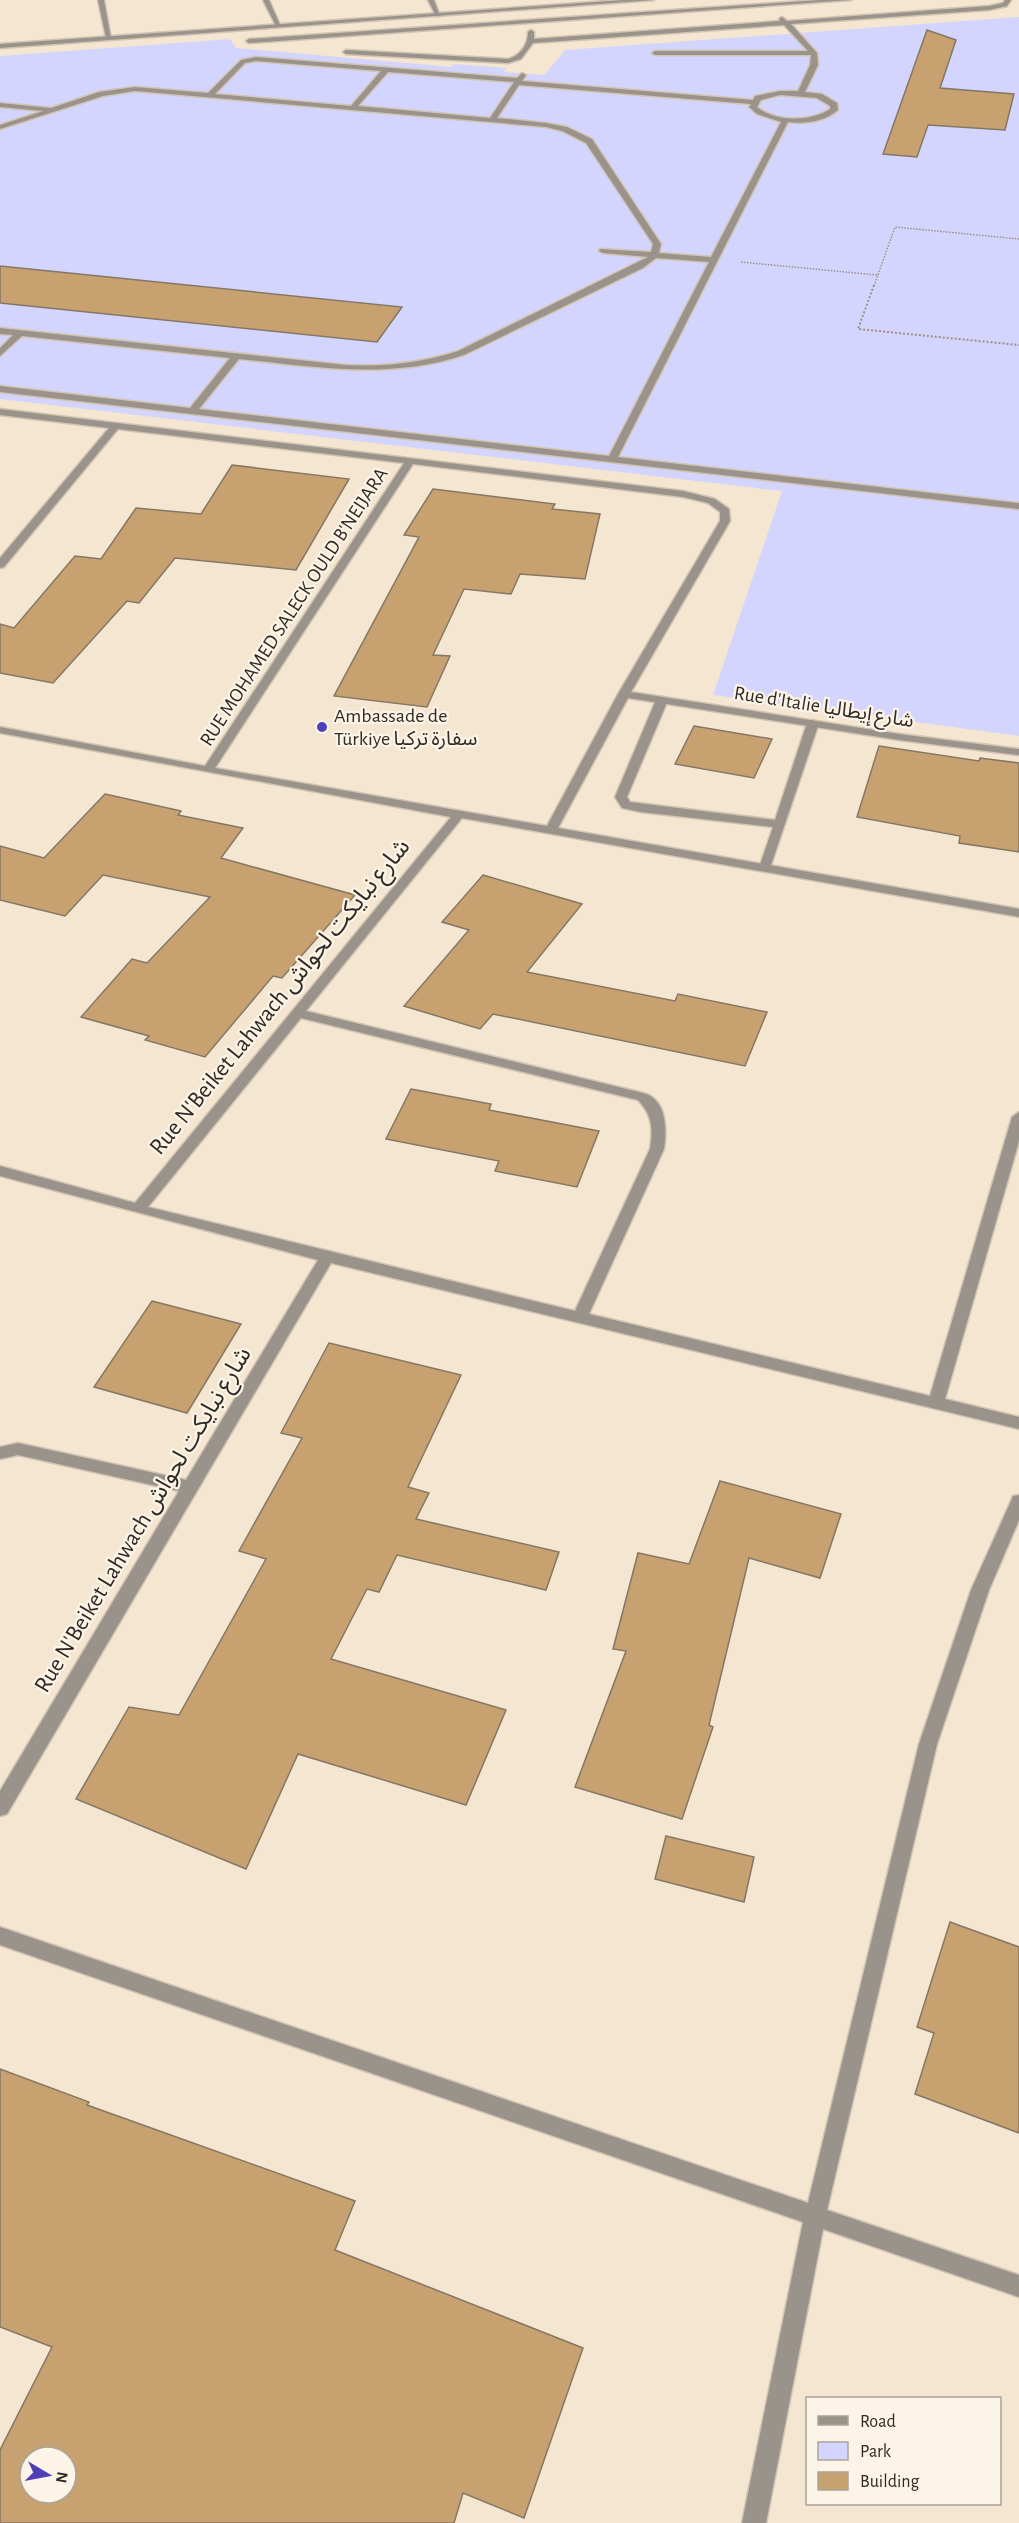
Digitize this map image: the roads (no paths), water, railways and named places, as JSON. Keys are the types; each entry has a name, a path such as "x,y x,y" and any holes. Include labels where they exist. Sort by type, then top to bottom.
{"street":[{"path":"101,0 109,38"},
{"path":"266,0 279,26"},
{"path":"431,0 438,15"},
{"path":"0,46 651,0"},
{"path":"249,41 765,3 848,0"},
{"path":"531,41 989,8 1005,5 1008,0"},
{"path":"765,3 814,53 814,64 801,93"},
{"path":"339,66 346,52 347,21"},
{"path":"346,52 508,61 519,58 531,41 531,33 523,22"},
{"path":"655,53 814,53"},
{"path":"210,95 247,60 262,59 519,79 754,102 768,95 801,93 828,100 834,105 834,110 830,114 811,119 786,119 756,111 754,102"},
{"path":"354,107 387,69"},
{"path":"492,120 519,79"},
{"path":"0,128 102,94 146,89 546,125 564,129 589,141 657,244 655,255 640,266 442,360 420,365 371,369 0,331"},
{"path":"0,105 54,110"},
{"path":"612,459 786,119"},
{"path":"603,250 714,260"},
{"path":"0,353 20,333"},
{"path":"193,411 237,356"},
{"path":"0,389 1019,506"},
{"path":"0,412 683,495 703,498 718,504 725,511 725,521 624,694 550,831"},
{"path":"0,565 116,426"},
{"name":"RUE MOHAMED SALECK OULD B'NEIJARA","path":"208,770 409,463"},
{"name":"Rue d'Italie شارع إيطاليا","path":"624,694 1019,752"},
{"path":"662,700 621,797 626,805 778,824"},
{"path":"765,868 813,723"},
{"path":"0,729 208,770 1019,913"},
{"name":"Rue N'Beiket Lahwach شارع نبايكت لحواش","path":"138,1209 459,815"},
{"path":"297,1013 643,1097 656,1109 660,1122 657,1149 580,1318"},
{"path":"936,1402 1019,1117"},
{"path":"0,1171 327,1257 936,1402 1019,1424"},
{"name":"Rue N'Beiket Lahwach شارع نبايكت لحواش","path":"0,1808 327,1257"},
{"path":"0,1453 18,1449 189,1488"},
{"path":"754,2523 816,2216 928,1744 980,1590 1019,1501"},
{"path":"0,1936 1019,2286"}],"place":[{"name":"Ambassade de Türkiye سفارة تركيا","path":"322,727"}]}
